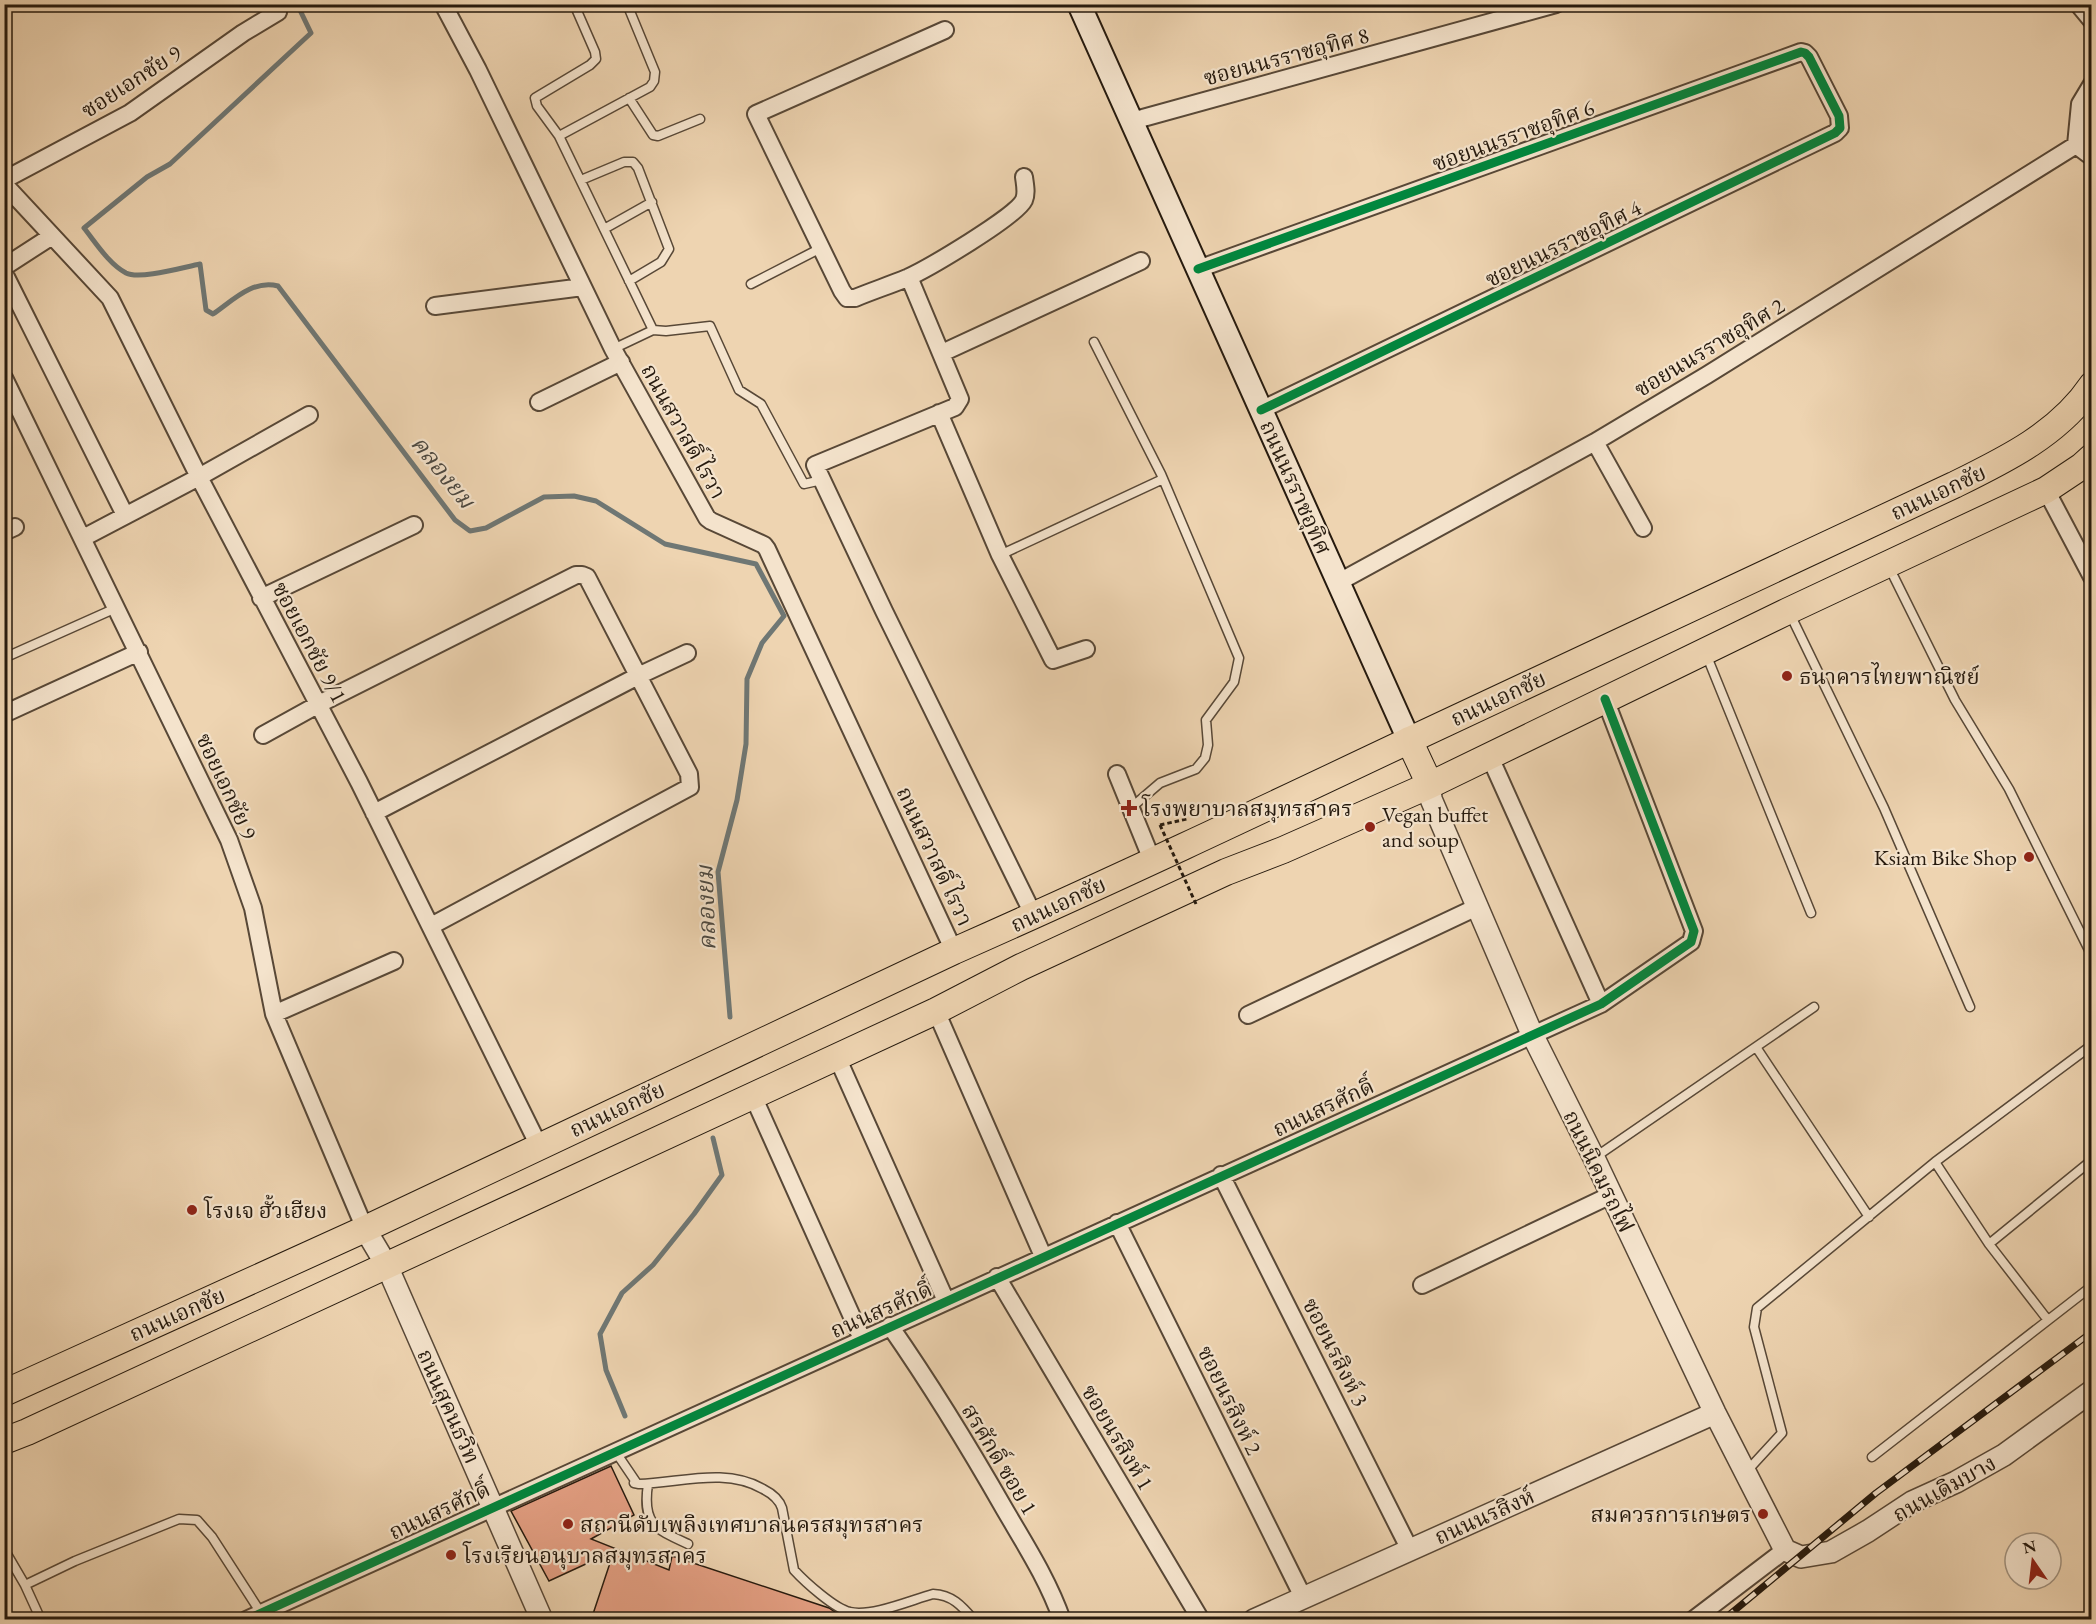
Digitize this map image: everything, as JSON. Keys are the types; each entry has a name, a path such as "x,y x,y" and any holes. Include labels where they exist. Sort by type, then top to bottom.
{"main road":[{"name":"ถนนนรราชอุทิศ","path":"1079,4 1410,740"},
{"name":"ถนนเอกชัย","path":"5,1390 365,1229 954,951 1152,860 1212,835 2006,459 2051,429 2091,385"},
{"name":"ถนนเอกชัย","path":"4,1441 936,1011 1021,967 1226,872 1283,850 1430,785 1704,651 2046,489 2082,466 2091,457"},
{"path":"1410,740 1430,785"}],"street":[{"name":"ถนนสวาสดิ์ ไรวา","path":"443,4 478,69 617,356 707,518 764,545 767,549 954,951"},
{"name":"ซอยนนรราชอุทิศ 8","path":"1132,122 1556,4"},
{"path":"2078,4 2091,21"},
{"name":"ซอยเอกชัย 9","path":"4,182 129,113 243,33 278,12"},
{"path":"945,30 756,114 847,298 855,298 909,277 984,233 1015,211 1023,202 1026,193 1024,177"},
{"name":"ซอยนนรราชอุทิศ 6","path":"1198,269 1801,52 1809,57 1824,87"},
{"path":"2091,84 2080,104 2076,145 2091,157"},
{"name":"ซอยนนรราชอุทิศ 4","path":"1261,410 1835,133 1840,128 1839,116 1824,87"},
{"name":"ซอยนนรราชอุทิศ 2","path":"1339,582 1595,442 1707,375 2076,145"},
{"name":"ซอยเอกชัย 9/1","path":"4,182 110,298 261,598 319,704 539,1146"},
{"path":"4,267 52,236"},
{"path":"942,353 1141,261"},
{"path":"4,273 125,515"},
{"path":"909,277 960,399 955,407 815,465 1034,916"},
{"path":"435,306 583,286"},
{"path":"539,402 617,356"},
{"name":"ซอยเอกชัย 9","path":"4,378 229,840 253,908 274,1014 365,1229"},
{"path":"939,414 1000,555 1053,660 1086,649"},
{"path":"83,538 309,416"},
{"path":"1595,442 1643,528"},
{"path":"2046,489 2091,577"},
{"path":"261,598 414,525"},
{"path":"263,735 319,704 576,575 587,578 689,774 690,787 431,926"},
{"path":"4,714 139,652"},
{"path":"374,813 638,676 687,653"},
{"name":"ถนนสรศักดิ์","path":"254,1616 1601,1004 1690,942 1694,931 1605,699"},
{"path":"1489,755 1601,1004"},
{"path":"1117,774 1152,860"},
{"name":"ถนนนิคมรถไฟ","path":"1430,785 1431,800 1532,1034 1594,1158 1715,1413 1785,1550"},
{"path":"1248,1015 1477,907"},
{"path":"274,1014 394,961"},
{"path":"936,1011 1043,1256"},
{"path":"837,1057 946,1300"},
{"path":"753,1096 862,1339"},
{"name":"ซอยนรสิงห์ 3","path":"1221,1175 1410,1550"},
{"path":"1422,1285 1611,1195"},
{"name":"ซอยนรสิงห์ 2","path":"1117,1223 1303,1597"},
{"name":"ถนนสุคนธวิท","path":"365,1229 387,1266 543,1620"},
{"name":"ซอยนรสิงห์ 1","path":"997,1277 1201,1620"},
{"name":"สรศักดิ์ ซอย 1","path":"890,1326 921,1370 1053,1592 1062,1620"},
{"name":"ถนนเดิมบาง","path":"1785,1550 1801,1557 1831,1552 1912,1502 1956,1482 2004,1455 2091,1391"},
{"name":"ถนนนรสิงห์","path":"1254,1620 1715,1413"},
{"path":"1693,1620 1785,1550"}],"lane":[{"path":"574,4 596,52 596,59 591,65 535,98 537,106 559,136 653,330"},
{"path":"559,136 650,87 654,81 655,72 627,4"},
{"path":"629,98 653,135 658,136 700,119"},
{"path":"581,180 624,162 633,162 638,168 669,245 668,253 661,262 629,281"},
{"path":"604,229 652,202"},
{"path":"751,284 821,248"},
{"path":"617,356 653,330 666,331 710,326 739,390 761,404 804,484 822,480"},
{"path":"1094,342 1163,479 1239,658 1234,682 1206,720 1208,745 1205,758 1196,769 1160,783 1132,807"},
{"path":"1000,555 1163,479"},
{"path":"1888,564 1954,700 2009,789 2091,956"},
{"path":"4,658 116,608"},
{"path":"1788,611 1884,808 1970,1006"},
{"path":"1704,651 1811,913"},
{"path":"1594,1158 1814,1007"},
{"path":"1745,1473 1782,1433 1754,1327 1757,1308 1935,1162 2091,1045"},
{"path":"1756,1047 1869,1217"},
{"path":"1989,1244 2091,1160"},
{"path":"1935,1162 1989,1244 2048,1319"},
{"path":"1872,1457 2091,1286"},
{"path":"615,1451 636,1482 634,1483 648,1484 705,1477 741,1479 750,1481 770,1493 781,1505 794,1570 849,1612 861,1612 941,1594 960,1604 974,1620"},
{"path":"648,1484 647,1511 655,1527 688,1544"},
{"path":"25,1585 75,1561 179,1519 197,1520 212,1537 254,1616"},
{"path":"4,1549 25,1585 41,1620"}],"path":[{"path":"1160,825 1196,904"}],"building":[{"path":"611,1466 634,1515 591,1539 669,1570 672,1556 829,1608 853,1620 591,1620 614,1551 549,1581 511,1511"}],"waterway":[{"name":"คลองยม","path":"297,4 311,33 170,164 147,177 84,228 108,259 126,273 151,274 200,264 206,310 213,314 251,288 278,286 455,520 470,531 486,528 544,497 574,496 596,501 665,544 756,564 784,616 762,643 747,679 746,744 737,800 718,872 730,1017"},
{"name":"คลองยม","path":"625,1416 606,1370 600,1334 622,1293 653,1265 722,1175 713,1138"}],"railway":[{"path":"1723,1620 1876,1493 2092,1332"}],"cycle path":[{"path":"1198,269 1801,52 1809,57 1839,116 1840,128 1835,133 1261,410"},
{"path":"246,1620 1601,1004 1691,942 1694,931 1605,699"}],"place":[{"name":"ธนาคารไทยพาณิชย์","path":"1787,676"},
{"name":"โรงพยาบาลสมุทรสาคร","path":"1129,808"},
{"name":"Vegan buffet and soup","path":"1370,827"},
{"name":"Ksiam Bike Shop","path":"2029,857"},
{"name":"โรงเจ ฮั้วเฮียง","path":"192,1210"},
{"name":"สมควรการเกษตร","path":"1763,1514"},
{"name":"สถานีดับเพลิงเทศบาลนครสมุทรสาคร","path":"568,1524"},
{"name":"โรงเรียนอนุบาลสมุทรสาคร","path":"451,1555"}]}
